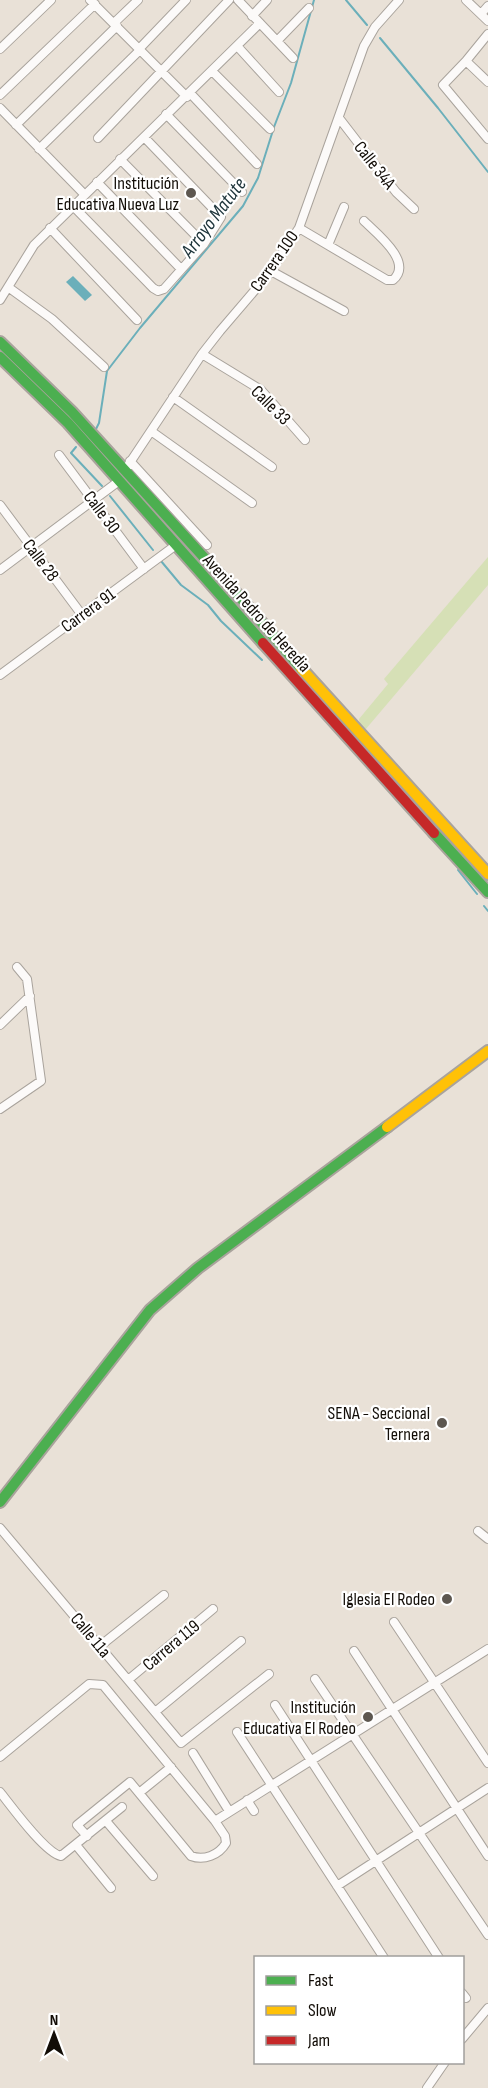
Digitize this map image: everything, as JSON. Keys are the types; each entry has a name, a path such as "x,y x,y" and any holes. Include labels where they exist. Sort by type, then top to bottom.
{"main road":[{"name":"Avenida Pedro de Heredia","path":"0,342 127,465 321,692 488,874"},
{"name":"Avenida Pedro de Heredia","path":"0,357 68,423 488,892"},
{"path":"0,1502 150,1310 198,1268 488,1051"}],"street":[{"path":"0,49 51,0"},
{"path":"16,125 138,0"},
{"path":"39,149 186,0"},
{"path":"98,138 229,0"},
{"path":"238,0 293,58"},
{"path":"252,16 267,0"},
{"name":"Carrera 100","path":"127,465 202,354 271,271 299,228 364,46 375,27 399,0"},
{"path":"466,0 488,21"},
{"path":"0,95 93,2 257,164"},
{"path":"481,14 488,6"},
{"path":"278,40 309,8"},
{"path":"0,300 25,257 50,228 238,47 260,23"},
{"path":"488,34 443,86 488,139"},
{"path":"238,47 279,92"},
{"path":"466,61 488,82"},
{"path":"212,71 270,129"},
{"path":"0,108 84,194"},
{"path":"166,114 242,192"},
{"name":"Calle 34A","path":"339,118 396,192 414,209"},
{"path":"73,206 153,288 158,291 164,289 204,244 221,217 144,138"},
{"path":"120,159 204,244"},
{"path":"97,182 181,269"},
{"path":"328,245 344,207"},
{"path":"299,228 387,279 393,280 398,276 397,258 390,247 363,221"},
{"path":"50,228 137,320"},
{"path":"271,271 344,311"},
{"path":"8,286 52,319 104,367"},
{"name":"Calle 33","path":"202,354 261,390 305,440"},
{"path":"173,397 272,467"},
{"path":"151,431 252,503"},
{"name":"Calle 30","path":"59,456 144,569"},
{"path":"127,465 207,545"},
{"path":"0,570 118,481"},
{"name":"Calle 28","path":"0,505 82,615"},
{"name":"Carrera 91","path":"0,675 176,545"},
{"path":"1,1106 41,1081 27,979 17,967"},
{"path":"0,1025 30,996"},
{"name":"Calle 11a","path":"0,1528 181,1743 269,1674"},
{"path":"478,1531 488,1539"},
{"path":"100,1646 164,1595"},
{"name":"Carrera 119","path":"128,1680 213,1609"},
{"path":"394,1622 488,1763"},
{"path":"155,1712 241,1641"},
{"path":"215,1821 488,1648"},
{"path":"354,1651 488,1856"},
{"path":"315,1679 488,1935"},
{"path":"0,1757 93,1683 103,1685 215,1821 226,1839 225,1845 206,1857 196,1857 188,1852 130,1782 77,1825 87,1836"},
{"path":"275,1705 438,1956"},
{"path":"237,1732 383,1956"},
{"path":"193,1753 229,1811"},
{"path":"139,1793 171,1767"},
{"path":"337,1886 488,1788"},
{"path":"0,1792 46,1847 56,1855 62,1856 122,1807"},
{"path":"247,1800 254,1811"},
{"path":"106,1821 153,1876"},
{"path":"76,1845 111,1888"},
{"path":"464,2037 488,2008"},
{"path":"427,2088 444,2064"}],"green space":[{"path":"488,557 488,585 365,730 360,725 359,719 388,684 384,679"}],"water":[{"path":"73,276 92,295 85,301 66,282"}],"waterway":[{"name":"Arroyo Matute","path":"96,429 99,423 107,371 140,328 243,206 258,178 291,83 314,0"},
{"name":"Arroyo Matute","path":"346,0 367,25"},
{"name":"Arroyo Matute","path":"380,38 488,172"},
{"path":"76,447 71,453 102,486"},
{"path":"110,496 153,550"},
{"path":"161,561 181,585 208,605 221,621 262,660"},
{"path":"458,870 477,894"},
{"path":"484,906 488,911"}],"traffic: fast":[{"path":"0,342 72,412 301,668"},
{"path":"0,357 68,423 263,643"},
{"path":"434,833 488,892"},
{"path":"0,1502 150,1310 198,1268 387,1127"}],"traffic: slow":[{"path":"301,668 488,874"},
{"path":"387,1127 488,1051"}],"traffic: jam":[{"path":"263,643 434,833"}],"place":[{"name":"Institución Educativa Nueva Luz","path":"191,193"},
{"name":"SENA - Seccional Ternera","path":"442,1423"},
{"name":"Iglesia El Rodeo","path":"447,1599"},
{"name":"Institución Educativa El Rodeo","path":"368,1717"}]}
